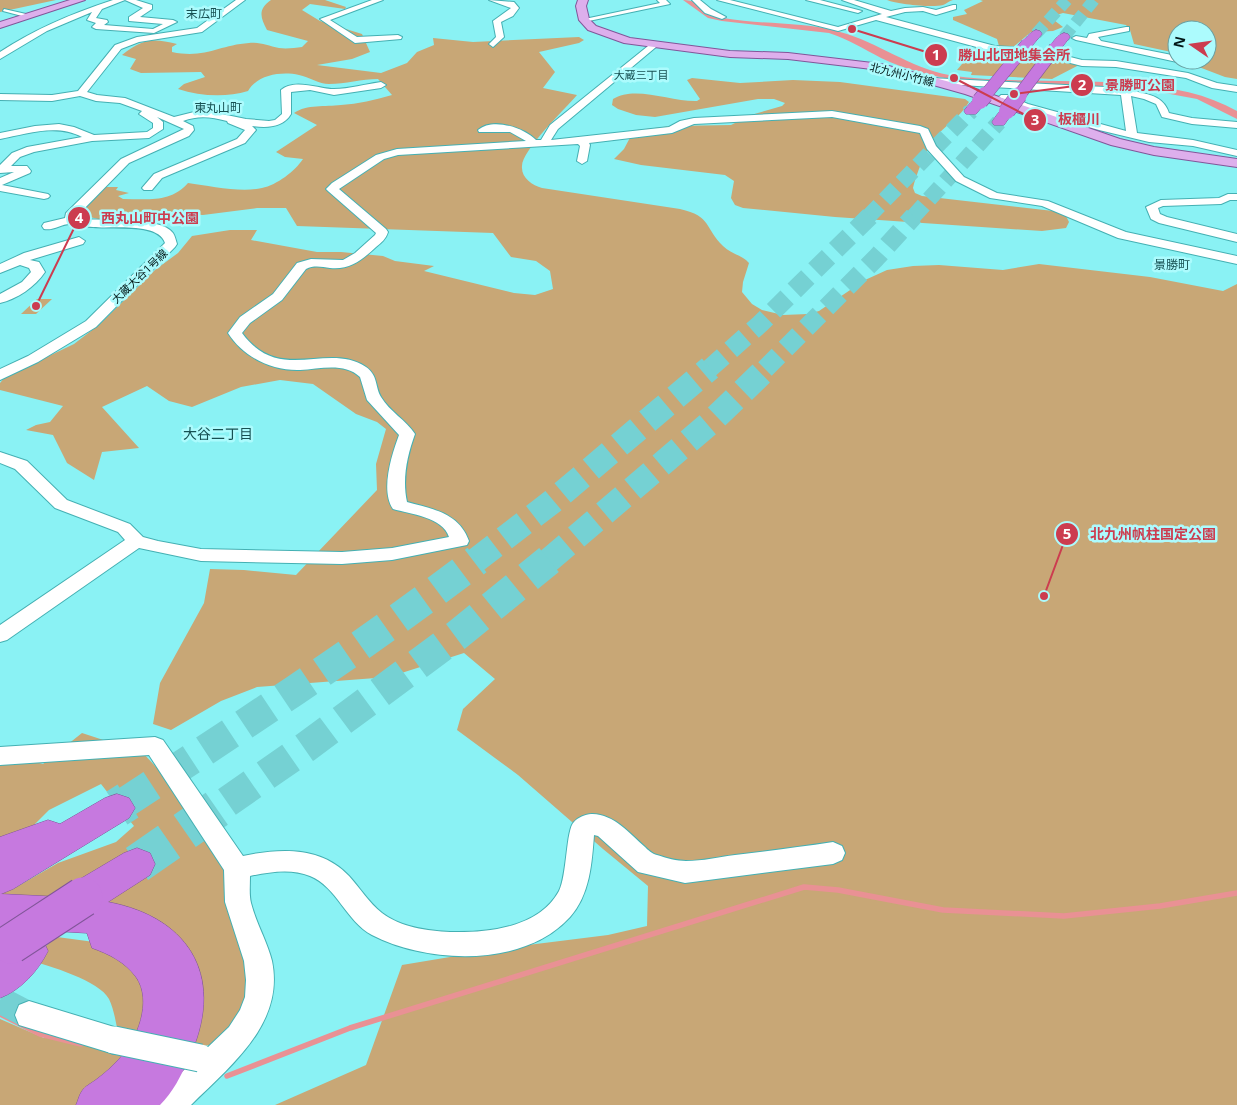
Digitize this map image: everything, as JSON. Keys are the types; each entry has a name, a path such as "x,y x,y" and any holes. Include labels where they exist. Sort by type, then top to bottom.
{"highway":[{"path":"1003,116 1055,48 1070,37"},
{"path":"974,101 1032,39"},
{"path":"0,853 52,833 114,804 0,878"},
{"path":"7,944 86,899 137,864"},
{"path":"7,944 93,917 125,923 143,930 160,942 172,956 186,993 183,1019 175,1043 158,1074 129,1105"},
{"path":"7,944 98,933 120,939 138,950 151,964 160,980 164,1000 162,1023 152,1048 134,1074 112,1096 98,1105"}],"main road":[{"path":"0,21 66,0"},
{"path":"0,25 80,0"},
{"path":"584,2 588,24"},
{"name":"北九州小竹線","path":"588,24 628,41 653,45 730,54 788,56 840,61 880,67 931,81 974,101 1116,142 1154,151 1237,163"}],"street":[{"path":"0,56 37,31 122,0"},
{"path":"129,0 149,7 132,19 173,22 154,31"},
{"path":"81,93 118,47 137,40 180,34 204,28 241,0"},
{"path":"379,0 324,19 355,40 398,37"},
{"path":"493,0 511,4 515,8 510,14 497,20 500,37 493,44"},
{"path":"588,24 606,16 666,4 661,0"},
{"path":"696,0 708,12 725,14 720,7 746,0"},
{"path":"722,0 838,29 891,13 924,9 936,13 954,7"},
{"path":"810,0 995,49 1039,52 1082,63 1104,62 1188,76 1218,87 1234,90"},
{"path":"846,0 932,24 995,49"},
{"path":"820,10 855,2"},
{"path":"602,5 606,16"},
{"path":"99,7 91,20 104,22 96,27 180,34"},
{"path":"7,11 22,14"},
{"path":"588,24 648,16"},
{"path":"766,21 784,16"},
{"path":"840,19 859,23"},
{"path":"1104,44 1091,37 1126,29"},
{"path":"1070,37 1167,58"},
{"path":"539,144 554,127 653,45"},
{"path":"1104,62 1103,60 1127,57 1167,64"},
{"path":"1071,70 1084,64 1082,63"},
{"path":"931,81 1057,82 1125,91 1160,102 1166,115 1225,134"},
{"path":"229,120 270,125 283,119 288,111 286,90 288,89 310,87 334,92 381,85"},
{"path":"1204,90 1218,87"},
{"path":"1125,91 1132,134"},
{"path":"0,97 52,98 81,93 96,98 122,100 188,126 189,130 185,134 125,161 73,211 70,216 71,220 48,226"},
{"path":"974,101 1004,97 1024,106 1148,139 1213,147 1237,153"},
{"path":"1,170 16,155 31,149 92,138 148,134 158,129 158,122 144,114 149,110"},
{"path":"148,188 158,176 240,141 251,130 245,124 203,113 176,120"},
{"path":"0,458 21,465 61,504 124,528 136,542 156,547 202,555 303,558 392,554 460,541 459,534 449,521 399,505 396,491 399,456 407,434 373,397 368,376 360,369 350,365 296,367 268,362 240,343 235,333 236,328 249,316 269,304 285,289 293,273 300,268 314,263 338,264 352,261 381,236 382,232 332,190 336,184 380,157 397,152 580,141 672,130 684,123 694,121 832,114 924,131 930,147 960,178 994,196 1044,203 1122,234 1237,260"},
{"path":"1213,147 1237,125"},
{"path":"0,136 32,129 63,127 82,131 92,138"},
{"path":"483,130 512,128 525,133 539,144"},
{"path":"1181,143 1178,134 1195,133"},
{"path":"580,141 586,145 582,161"},
{"path":"0,145 19,142"},
{"path":"0,154 16,155"},
{"path":"0,182 26,171 23,168 1,170"},
{"path":"0,188 44,196"},
{"path":"1237,197 1228,197 1220,201 1161,203 1152,207 1155,216 1163,220 1237,238"},
{"name":"大蔵大谷1号線","path":"0,375 33,360 91,324 171,244 171,237 160,228 147,225 87,225 71,220"},
{"path":"0,269 18,260 60,245 79,241"},
{"path":"0,299 28,283 38,272 34,265 18,260"},
{"path":"0,635 136,542"},
{"path":"0,756 155,746 237,868 238,902 258,961 259,997 251,1018 238,1036 208,1059 170,1105"},
{"path":"237,868 271,861 304,864 323,870 378,925 401,936 458,945 485,943 517,936 541,927 562,908 572,890 582,829 591,824 605,827 647,864 685,872 833,853"},
{"path":"29,1015 114,1040 208,1059"}],"shaded area":[{"path":"0,0 56,0 0,12"},
{"path":"271,0 325,0 346,7 345,9 310,4 302,10 320,21 362,34 370,52 352,59 317,65 381,73 407,63 417,52 434,45 433,38 473,42 579,37 584,40 579,43 539,52 555,72 543,88 577,95 529,150 522,166 523,174 531,183 542,188 680,209 698,215 723,246 749,263 742,292 752,304 762,310 783,315 808,314 819,311 865,280 887,270 913,266 939,265 1003,270 1039,264 1150,277 1223,291 1237,284 1237,1105 275,1105 366,1065 402,965 504,948 608,935 647,926 648,886 518,775 457,730 463,709 495,679 464,653 389,677 257,687 221,701 171,730 153,724 160,683 204,603 210,569 296,575 377,490 376,464 386,429 377,422 356,414 313,384 280,380 241,387 192,407 169,401 147,386 102,407 139,448 102,452 94,480 67,463 53,435 26,430 36,425 50,422 63,406 0,390 0,383 5,377 74,344 100,324 155,270 178,253 192,236 230,230 257,230 251,240 317,252 383,256 395,261 434,266 424,271 514,293 535,295 553,289 550,271 536,261 511,257 493,233 297,226 286,208 257,208 203,215 167,213 128,220 98,219 82,215 82,210 103,187 118,187 116,190 129,193 118,196 123,199 141,199 166,197 174,194 188,183 245,190 274,184 285,177 303,159 285,157 276,152 317,125 294,113 310,107 354,104 392,95 378,79 329,84 299,75 277,74 257,81 248,91 230,95 204,95 178,89 184,84 205,77 201,72 141,73 130,69 136,59 122,55 148,41 177,44 172,47 172,52 184,54 203,53 249,43 282,48 302,47 308,41 267,30 262,17 262,10"},
{"path":"683,0 696,3 718,17 752,22 811,26 854,36 935,72 983,79 1135,84 1172,89 1206,97 1237,111 1237,119 1197,99 1154,91 960,81 940,77 890,62 829,33 708,18"},
{"path":"887,0 953,0 943,5 931,6"},
{"path":"980,0 1237,0 1237,79 1207,70 1217,70 1217,20 1167,20 1167,51 1134,44 1130,30 1126,25 1063,13 1050,17 1063,27 1053,31 1031,32 1012,48 999,46 997,39 953,20 953,17 967,14 964,10 983,1"},
{"path":"977,46 1043,54 1079,65 1052,79 971,75 972,72 957,70"},
{"path":"692,78 740,83 793,80 840,82 965,99 969,102 965,108 938,134 928,149 914,183 915,193 922,196 1062,212 1069,222 1066,228 1042,231 835,217 743,208 735,205 731,198 734,181 725,175 641,165 614,159 624,149 633,132 637,130 672,126 731,125 751,115 782,106 785,103 774,99 758,99 655,117 636,115 612,105 613,99 622,95 632,94 697,101 700,99 687,80"},
{"path":"37,299 52,299 36,314 21,314"},
{"path":"82,733 143,753 180,793 226,856 251,952 246,1010 211,1045 201,1046 180,1080 185,1039 97,906 172,857 155,834 52,905 0,900 0,893 13,889 58,863 116,842 134,826 101,784 49,810 29,830 0,840 0,752 43,764"},
{"path":"57,937 109,944 148,980 147,1034 77,1105 0,1105 0,1019 44,1038 50,1031 118,1034 112,1007 104,992 85,980 28,960"}],"waterway":[{"path":"227,1076 350,1028 804,887 838,890 943,910 1064,916 1160,906 1237,893"},
{"path":"0,1014 40,1034 81,1044"}],"tunnel":[{"path":"1036,34 1067,0"},
{"path":"1064,37 1094,0"},
{"path":"868,217 971,111"},
{"path":"913,217 999,122"},
{"path":"709,369 760,324 870,216"},
{"path":"765,369 876,258 914,216"},
{"path":"475,561 553,501 710,368"},
{"path":"548,561 711,422 767,368"},
{"path":"126,802 348,654 477,560"},
{"path":"227,802 306,747 456,636 549,560"},
{"path":"117,808 128,801"},
{"path":"137,864 228,801"},
{"path":"0,1000 29,1015"}],"place":[{"name":"勝山北団地集会所","path":"852,29"},
{"name":"板櫃川","path":"954,78"},
{"name":"景勝町公園","path":"1014,94"},
{"name":"西丸山町中公園","path":"36,306"},
{"name":"北九州帆柱国定公園","path":"1044,596"}],"district":[{"name":"末広町","path":"204,13"},
{"name":"大蔵三丁目","path":"641,74"},
{"name":"東丸山町","path":"218,107"},
{"name":"景勝町","path":"1172,264"},
{"name":"大谷二丁目","path":"218,433"}]}
